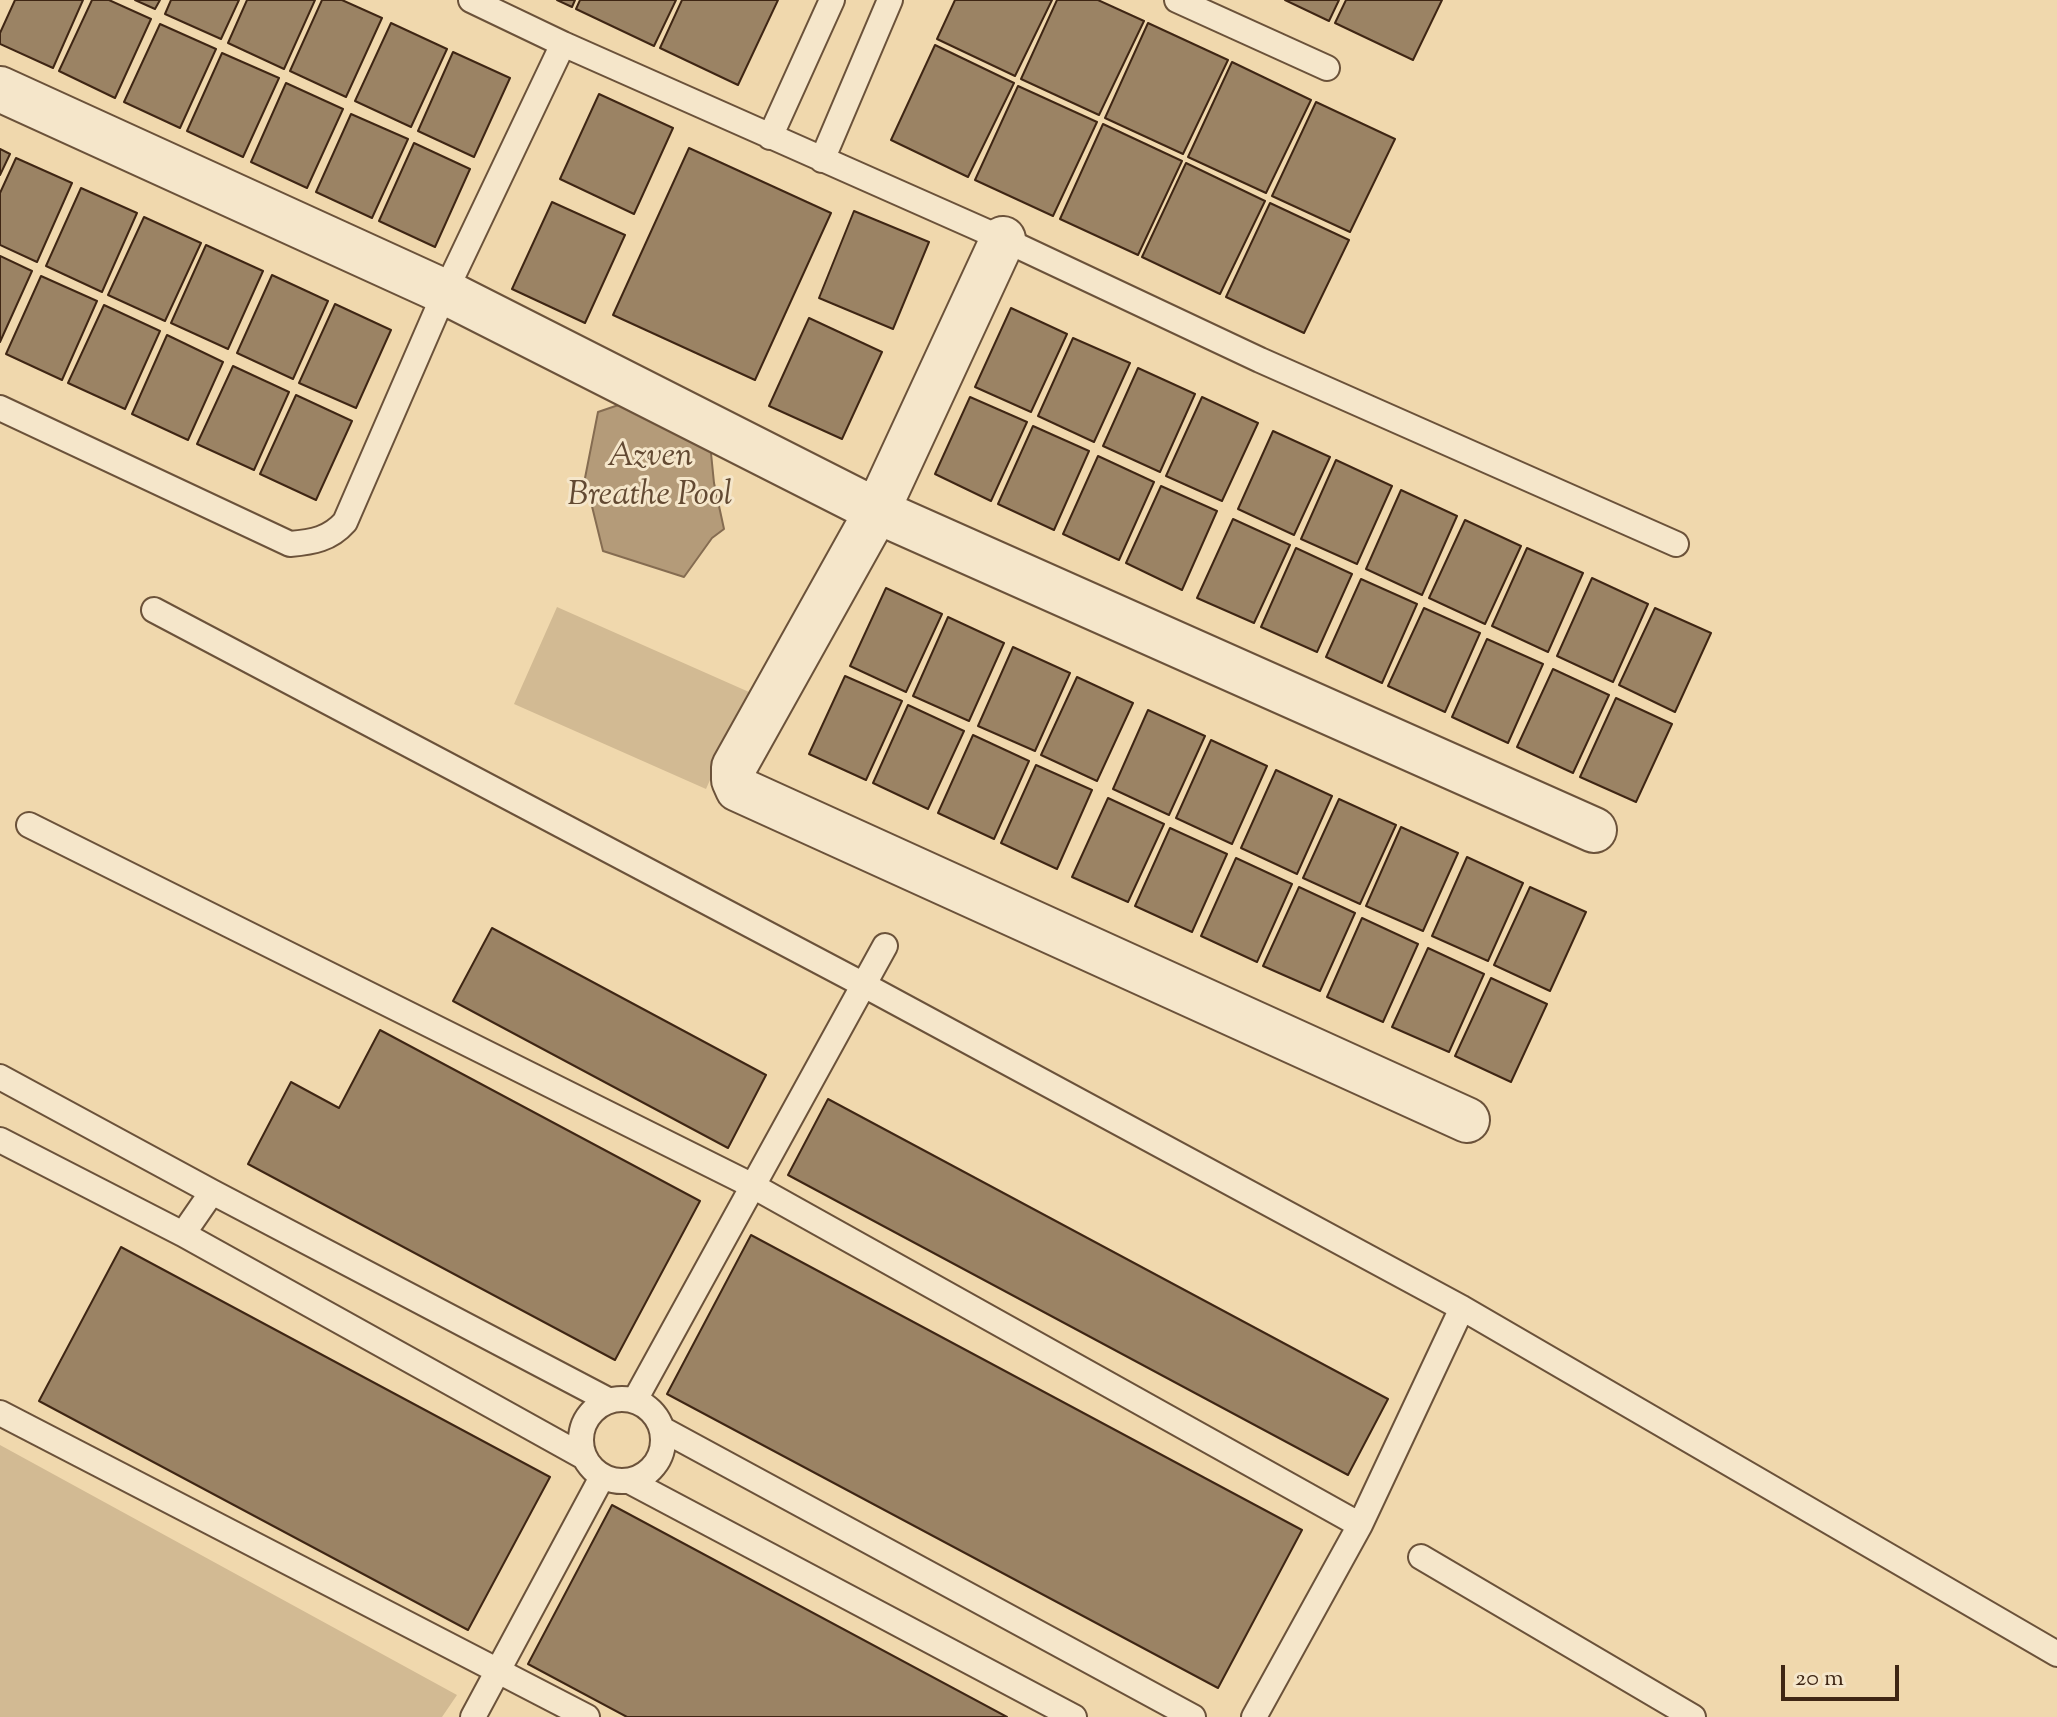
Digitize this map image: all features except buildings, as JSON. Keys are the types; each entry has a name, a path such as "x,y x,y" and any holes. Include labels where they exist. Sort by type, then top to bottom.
{"street":[{"path":"0,89 445,292 877,511 1594,830"},
{"path":"1003,239 877,511 734,767 738,789 1467,1120"}],"lane":[{"path":"471,0 770,137 1003,239 1260,360 1676,544"},
{"path":"770,137 832,0"},
{"path":"822,160 890,0"},
{"path":"1177,0 1327,68"},
{"path":"0,408 290,544 315,542 335,533 345,522 445,292 563,44"},
{"path":"154,610 864,985 1462,1308 2057,1654"},
{"path":"29,825 753,1186 1360,1525"},
{"path":"635,1400 885,946"},
{"path":"0,1077 608,1400"},
{"path":"0,1140 183,1234 584,1457"},
{"path":"183,1234 212,1192"},
{"path":"1254,1717 1360,1525 1462,1308"},
{"path":"629,1481 642,1476 660,1457 662,1429 647,1407 635,1400 608,1400 586,1417 581,1430 580,1444 584,1457 602,1477 629,1481 1074,1717"},
{"path":"0,1413 587,1717"},
{"path":"662,1429 1193,1717"},
{"path":"473,1717 602,1477"},
{"path":"1421,1557 1693,1717"}],"shaded area":[{"path":"557,607 749,692 706,789 514,704"},
{"path":"0,1445 457,1695 442,1717 0,1717"}],"water":[{"name":"Azven Breathe Pool","path":"636,399 709,433 714,483 724,529 712,538 684,577 603,551 585,478 598,412"}]}
